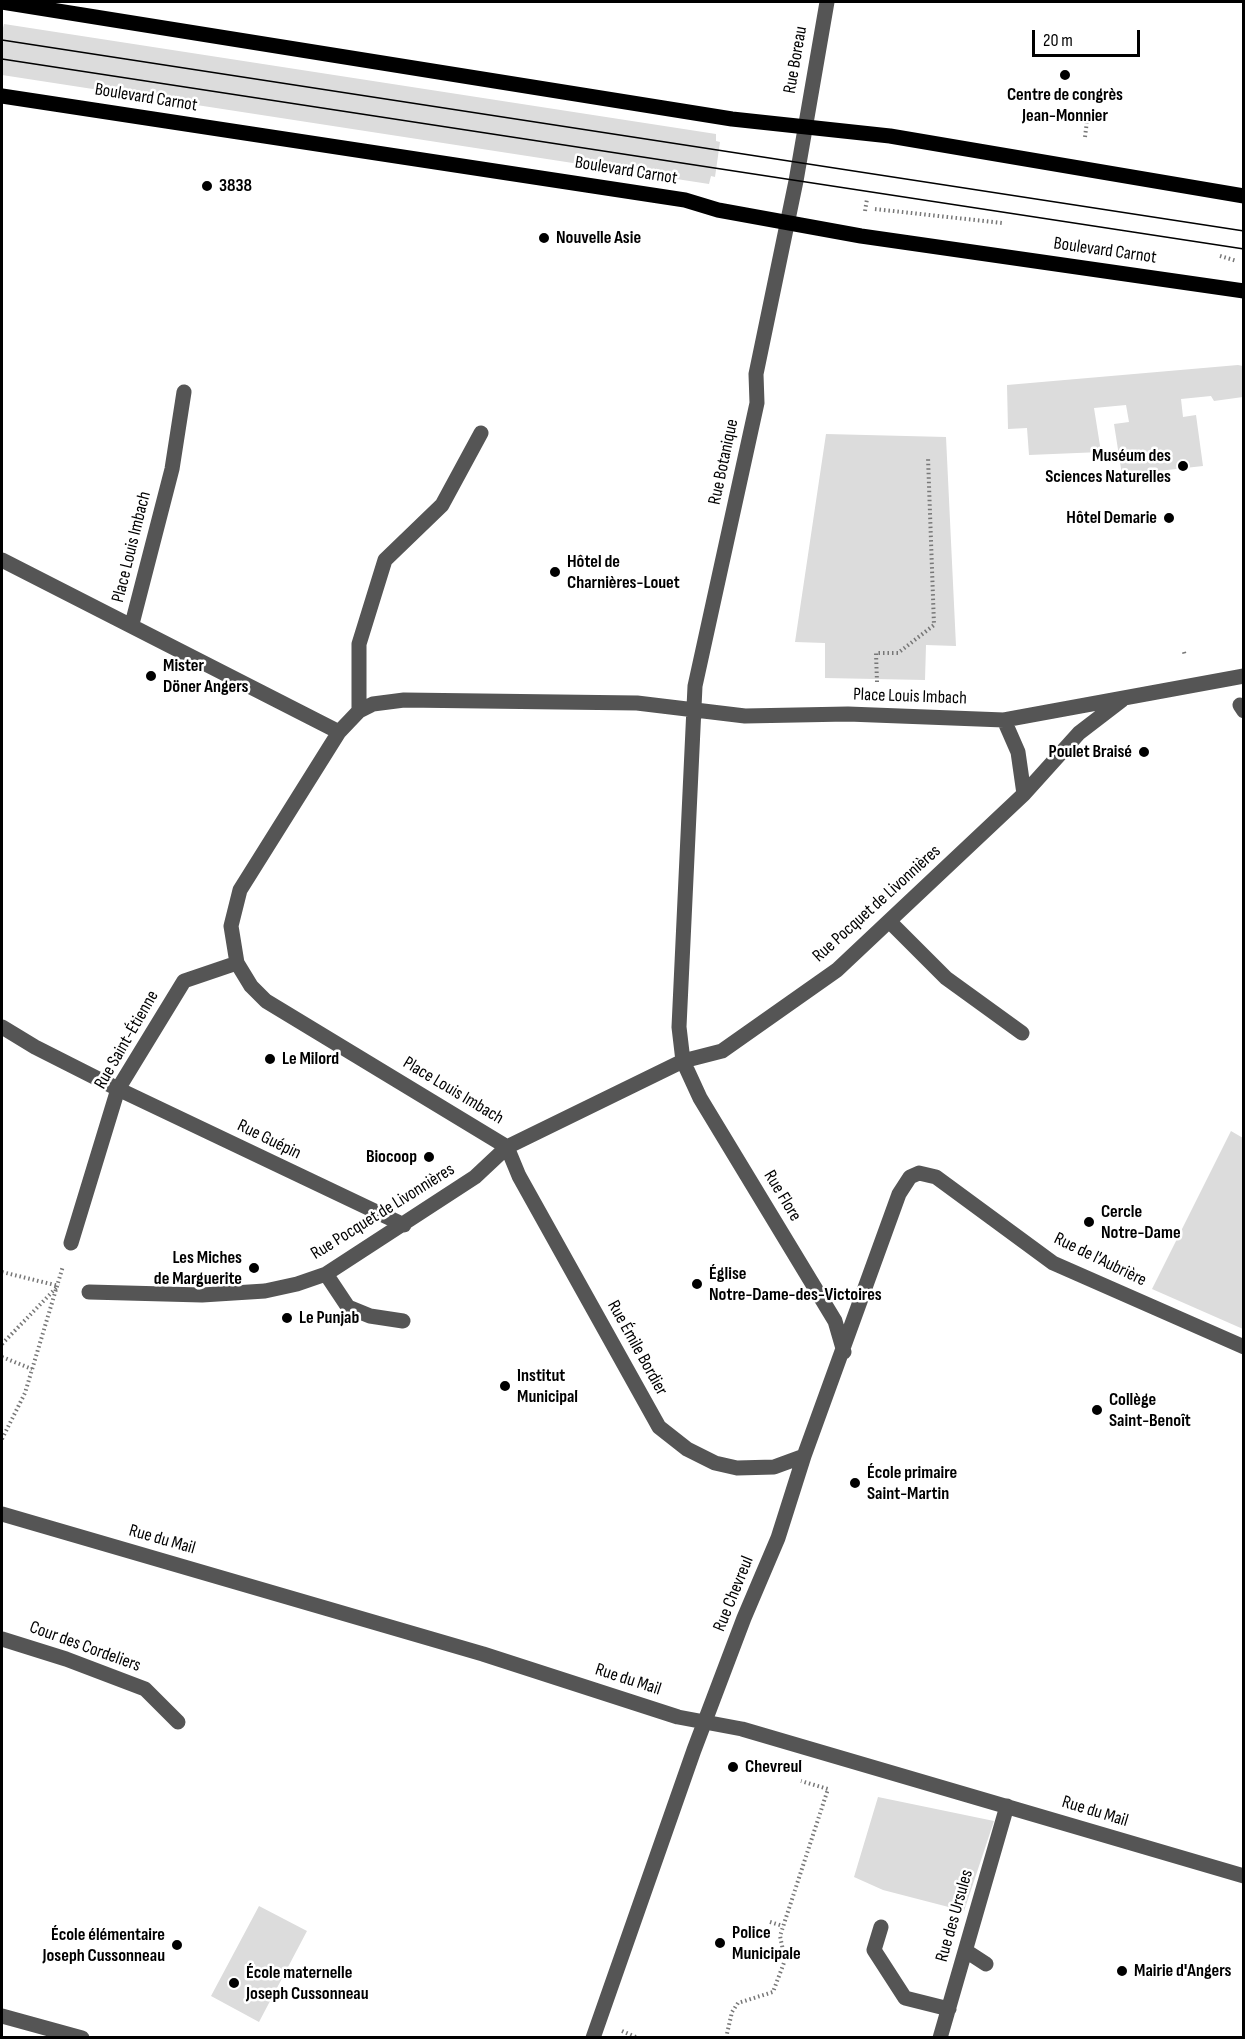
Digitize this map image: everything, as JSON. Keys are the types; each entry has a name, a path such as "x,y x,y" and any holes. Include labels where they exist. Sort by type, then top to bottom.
{"main road":[{"path":"2,2 732,119 890,136 1244,196"},
{"name":"Boulevard Carnot","path":"2,96 685,200 718,210 788,224 1244,291"}],"street":[{"name":"Rue Boreau","path":"788,224 827,2"},
{"name":"Rue Botanique","path":"693,709 695,686 757,403 756,374 788,224"},
{"name":"Place Louis Imbach","path":"184,392 172,469 132,624 261,694 339,732"},
{"path":"359,711 359,644 385,560 442,506 481,433"},
{"path":"2,560 132,624"},
{"name":"Place Louis Imbach","path":"683,1061 507,1147 266,1001 251,986 237,963 231,926 240,890 348,719 373,704 404,700 637,703 745,716 848,714 1004,720 1244,676"},
{"name":"Rue Pocquet de Livonnières","path":"683,1061 722,1051 837,970 1024,794 1078,733 1124,698"},
{"path":"683,1061 679,1027 689,850 693,709"},
{"path":"1004,720 1018,752 1024,794"},
{"path":"889,921 946,978 1022,1033"},
{"name":"Rue Saint-Étienne","path":"71,1243 118,1089 184,981 237,963"},
{"name":"Rue Guépin","path":"2,1027 35,1047 118,1089 404,1225"},
{"name":"Rue Flore","path":"683,1061 700,1098 835,1321 844,1352"},
{"name":"Rue Pocquet de Livonnières","path":"89,1292 202,1295 265,1291 297,1284 326,1274 475,1178 507,1147"},
{"name":"Rue Émile Bordier","path":"507,1147 519,1176 659,1427 687,1449 715,1463 737,1468 774,1467 804,1456"},
{"name":"Rue Chevreul","path":"593,2037 705,1723 744,1618 778,1538 804,1456 844,1352 899,1194 910,1177 919,1173"},
{"name":"Rue de l'Aubrière","path":"919,1173 930,1174 948,1183 1053,1263 1244,1347"},
{"path":"326,1274 348,1307 370,1316 403,1321"},
{"name":"Rue du Mail","path":"2,1514 483,1654 678,1717 742,1730 1244,1876"},
{"name":"Cour des Cordeliers","path":"2,1639 66,1659 145,1689 178,1722"},
{"name":"Rue des Ursules","path":"940,2037 1007,1806"},
{"path":"881,1927 874,1950 904,1998 949,2009"},
{"path":"964,1956 984,1967"},
{"path":"2,2016 80,2037"}],"path":[{"path":"1085,137 1088,112"},
{"path":"865,208 1002,223"},
{"path":"1220,256 1244,263"},
{"path":"877,682 876,653 898,653 934,625 928,457"},
{"path":"2,1439 25,1393 71,1243"},
{"path":"2,1272 89,1292"},
{"path":"2,1344 57,1286"},
{"path":"2,1357 32,1369"},
{"path":"726,2037 732,2012 738,2003 773,1992 785,1960 780,1936 828,1789 801,1781"},
{"path":"770,1922 783,1926"},
{"path":"618,2031 638,2037"}],"shaded area":[{"path":"4,24 716,134 716,141 720,142 715,177 711,176 709,184 2,75"},
{"path":"1243,366 1243,397 1214,401 1211,396 1181,399 1183,417 1196,415 1203,466 1122,475 1114,424 1129,422 1126,405 1094,408 1101,452 1029,455 1027,428 1008,429 1007,385"},
{"path":"826,434 946,437 956,646 926,645 925,680 825,678 825,643 795,642"},
{"path":"1231,1131 1243,1138 1243,1329 1152,1289"},
{"path":"878,1797 994,1821 964,1911 883,1890 854,1877"},
{"path":"259,1906 307,1931 259,2022 211,1996"}],"tram line":[{"path":"2,40 1244,231"},
{"path":"2,59 1244,249"}],"place":[{"name":"Centre de congrès Jean-Monnier","path":"1065,75"},
{"name":"3838","path":"207,186"},
{"name":"Nouvelle Asie","path":"544,238"},
{"name":"Muséum des Sciences Naturelles","path":"1183,466"},
{"name":"Hôtel Demarie","path":"1169,518"},
{"name":"Hôtel de Charnières-Louet","path":"555,572"},
{"name":"Mister Döner Angers","path":"151,676"},
{"name":"Poulet Braisé","path":"1144,752"},
{"name":"Le Milord","path":"270,1059"},
{"name":"Biocoop","path":"429,1157"},
{"name":"Cercle Notre-Dame","path":"1089,1222"},
{"name":"Les Miches de Marguerite","path":"254,1268"},
{"name":"Église Notre-Dame-des-Victoires","path":"697,1284"},
{"name":"Le Punjab","path":"287,1318"},
{"name":"Institut Municipal","path":"505,1386"},
{"name":"Collège Saint-Benoît","path":"1097,1410"},
{"name":"École primaire Saint-Martin","path":"855,1483"},
{"name":"Chevreul","path":"733,1767"},
{"name":"Police Municipale","path":"720,1943"},
{"name":"École élémentaire Joseph Cussonneau","path":"177,1945"},
{"name":"Mairie d'Angers","path":"1122,1971"},
{"name":"École maternelle Joseph Cussonneau","path":"234,1983"}]}
